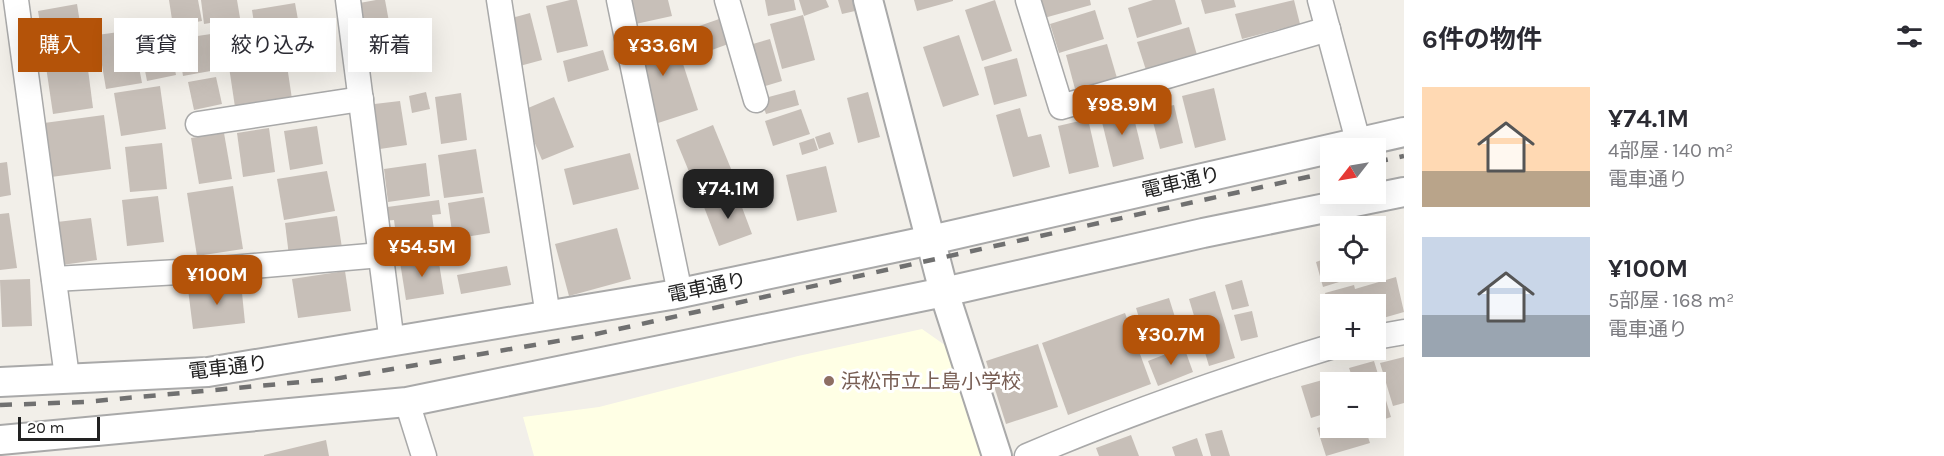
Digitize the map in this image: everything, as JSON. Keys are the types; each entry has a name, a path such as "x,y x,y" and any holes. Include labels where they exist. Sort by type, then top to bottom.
{"street":[{"path":"16,0 67,377"},
{"path":"348,0 393,343"},
{"path":"499,0 548,316"},
{"path":"619,0 680,293"},
{"path":"728,0 756,100"},
{"path":"868,0 944,292 998,456"},
{"path":"1028,0 1061,107 1328,29"},
{"path":"1320,0 1357,138"},
{"path":"198,124 361,99"},
{"name":"電車通り","path":"1373,138 1404,132"},
{"name":"電車通り","path":"0,382 208,372 393,343 680,293 931,240 1320,150"},
{"path":"0,440 407,402 944,292 1203,233 1404,192"},
{"path":"54,279 197,271 381,255"},
{"path":"1386,335 1404,332"},
{"path":"1027,456 1129,413 1232,377 1320,350"},
{"path":"407,402 424,456"}],"shaded area":[{"name":"浜松市立上島小学校","path":"922,329 949,348 984,456 534,456 523,417 599,407 798,356"}],"building":[{"path":"169,0 198,0 202,21 198,22 198,18 172,18"},
{"path":"201,0 237,0 240,18 210,18 210,23 204,24"},
{"path":"385,0 388,18 357,18 354,4"},
{"path":"577,0 588,46 557,53 546,6"},
{"path":"625,0 668,0 672,16 631,25"},
{"path":"765,0 794,0 796,10 768,16"},
{"path":"799,0 826,0 829,7 804,16"},
{"path":"838,0 852,0 855,11 842,14"},
{"path":"914,0 953,0 953,1 917,11"},
{"path":"995,0 1012,51 982,61 965,10"},
{"path":"1040,0 1090,0 1091,5 1044,18"},
{"path":"1153,0 1175,0 1182,24 1137,38 1128,8"},
{"path":"1201,0 1234,0 1236,7 1205,14"},
{"path":"1294,0 1300,24 1242,39 1235,14"},
{"path":"295,3 298,18 253,18 252,10"},
{"path":"77,4 79,18 39,18 38,11"},
{"path":"1095,10 1104,39 1059,53 1050,24"},
{"path":"530,13 542,60 516,67 504,20"},
{"path":"803,15 815,60 782,69 770,24"},
{"path":"722,18 731,43 690,58 682,32"},
{"path":"1189,27 1197,55 1146,70 1137,42"},
{"path":"672,30 698,110 655,124 629,43"},
{"path":"114,33 114,72 140,72 142,83 106,89 102,65 102,34"},
{"path":"210,34 210,71 183,76 182,72 198,72 198,36"},
{"path":"959,35 979,95 943,107 923,47"},
{"path":"770,39 782,81 759,88 746,46"},
{"path":"1107,44 1117,78 1075,89 1066,55"},
{"path":"603,50 609,70 568,82 563,61"},
{"path":"1017,58 1027,96 994,105 984,67"},
{"path":"47,72 88,72 93,108 53,114"},
{"path":"145,72 175,72 176,75 147,81"},
{"path":"230,72 288,72 292,99 235,107"},
{"path":"216,77 222,104 194,110 188,82"},
{"path":"160,86 166,129 121,136 114,93"},
{"path":"1214,88 1226,140 1195,148 1182,96"},
{"path":"795,90 799,105 766,114 761,99"},
{"path":"426,92 430,109 412,113 409,96"},
{"path":"868,92 880,137 858,143 847,98"},
{"path":"461,93 467,140 441,144 435,97"},
{"path":"554,97 574,147 542,160 521,111"},
{"path":"400,101 407,145 373,150 366,105"},
{"path":"1174,105 1183,143 1160,149 1150,110"},
{"path":"1131,106 1144,159 1113,167 1100,114"},
{"path":"1020,108 1028,137 1041,134 1050,167 1013,177 996,115"},
{"path":"801,109 810,134 773,146 765,121"},
{"path":"104,115 111,169 51,177 44,123"},
{"path":"1088,119 1099,167 1069,174 1058,126"},
{"path":"713,125 736,181 699,196 676,140"},
{"path":"317,126 323,164 290,170 284,131"},
{"path":"269,128 275,172 243,177 237,133"},
{"path":"830,132 834,144 819,149 815,137"},
{"path":"224,133 232,179 199,184 191,138"},
{"path":"814,138 818,150 802,155 799,143"},
{"path":"162,143 167,189 130,192 125,147"},
{"path":"476,149 483,193 444,198 438,155"},
{"path":"630,153 639,189 573,205 564,169"},
{"path":"7,162 11,195 0,197 0,163"},
{"path":"426,163 430,196 388,202 384,169"},
{"path":"826,166 837,212 797,221 786,175"},
{"path":"327,171 335,211 284,220 277,179"},
{"path":"233,186 243,249 197,256 187,193"},
{"path":"737,194 752,234 719,246 704,207"},
{"path":"158,196 164,242 127,246 122,200"},
{"path":"484,197 490,233 453,239 448,203"},
{"path":"439,200 441,214 432,215 437,253 399,258 394,220 382,221 380,208"},
{"path":"9,213 17,268 0,270 0,214"},
{"path":"337,216 342,248 289,256 285,223"},
{"path":"91,218 97,260 62,265 57,222"},
{"path":"617,228 631,279 569,296 555,244"},
{"path":"438,257 444,294 406,300 400,262"},
{"path":"1320,261 1320,276 1316,262"},
{"path":"507,266 511,285 461,294 457,275"},
{"path":"345,271 351,311 298,318 292,279"},
{"path":"1396,277 1404,312 1386,317 1386,294 1325,293 1354,285 1355,289 1386,282 1386,280"},
{"path":"30,279 32,326 2,327 0,280"},
{"path":"1242,280 1249,306 1232,310 1225,285"},
{"path":"1322,282 1339,282 1323,287"},
{"path":"241,283 245,323 193,329 188,289"},
{"path":"1215,291 1235,358 1209,366 1189,299"},
{"path":"1169,298 1183,343 1150,353 1136,308"},
{"path":"1252,311 1258,337 1241,341 1234,315"},
{"path":"1125,313 1151,384 1068,415 1042,343"},
{"path":"1038,344 1058,407 1006,424 986,361"},
{"path":"1184,347 1193,372 1158,386 1148,361"},
{"path":"1404,357 1404,403 1393,406 1386,383 1386,372 1383,372 1380,363"},
{"path":"1374,361 1377,372 1350,372 1349,368"},
{"path":"1320,381 1320,415 1311,418 1301,386"},
{"path":"1386,401 1391,417 1386,419"},
{"path":"1222,430 1230,456 1211,456 1205,434"},
{"path":"1131,435 1139,456 1099,456 1096,448"},
{"path":"1197,438 1203,456 1175,456 1172,447"},
{"path":"1320,438 1368,438 1370,443 1326,456"},
{"path":"326,440 329,456 264,456 264,455"}],"railway":[{"path":"1386,160 1404,156"},
{"path":"0,405 84,402 334,379 587,336 1320,174"}],"place":[{"name":"浜松市立上島小学校","path":"829,381"}]}
